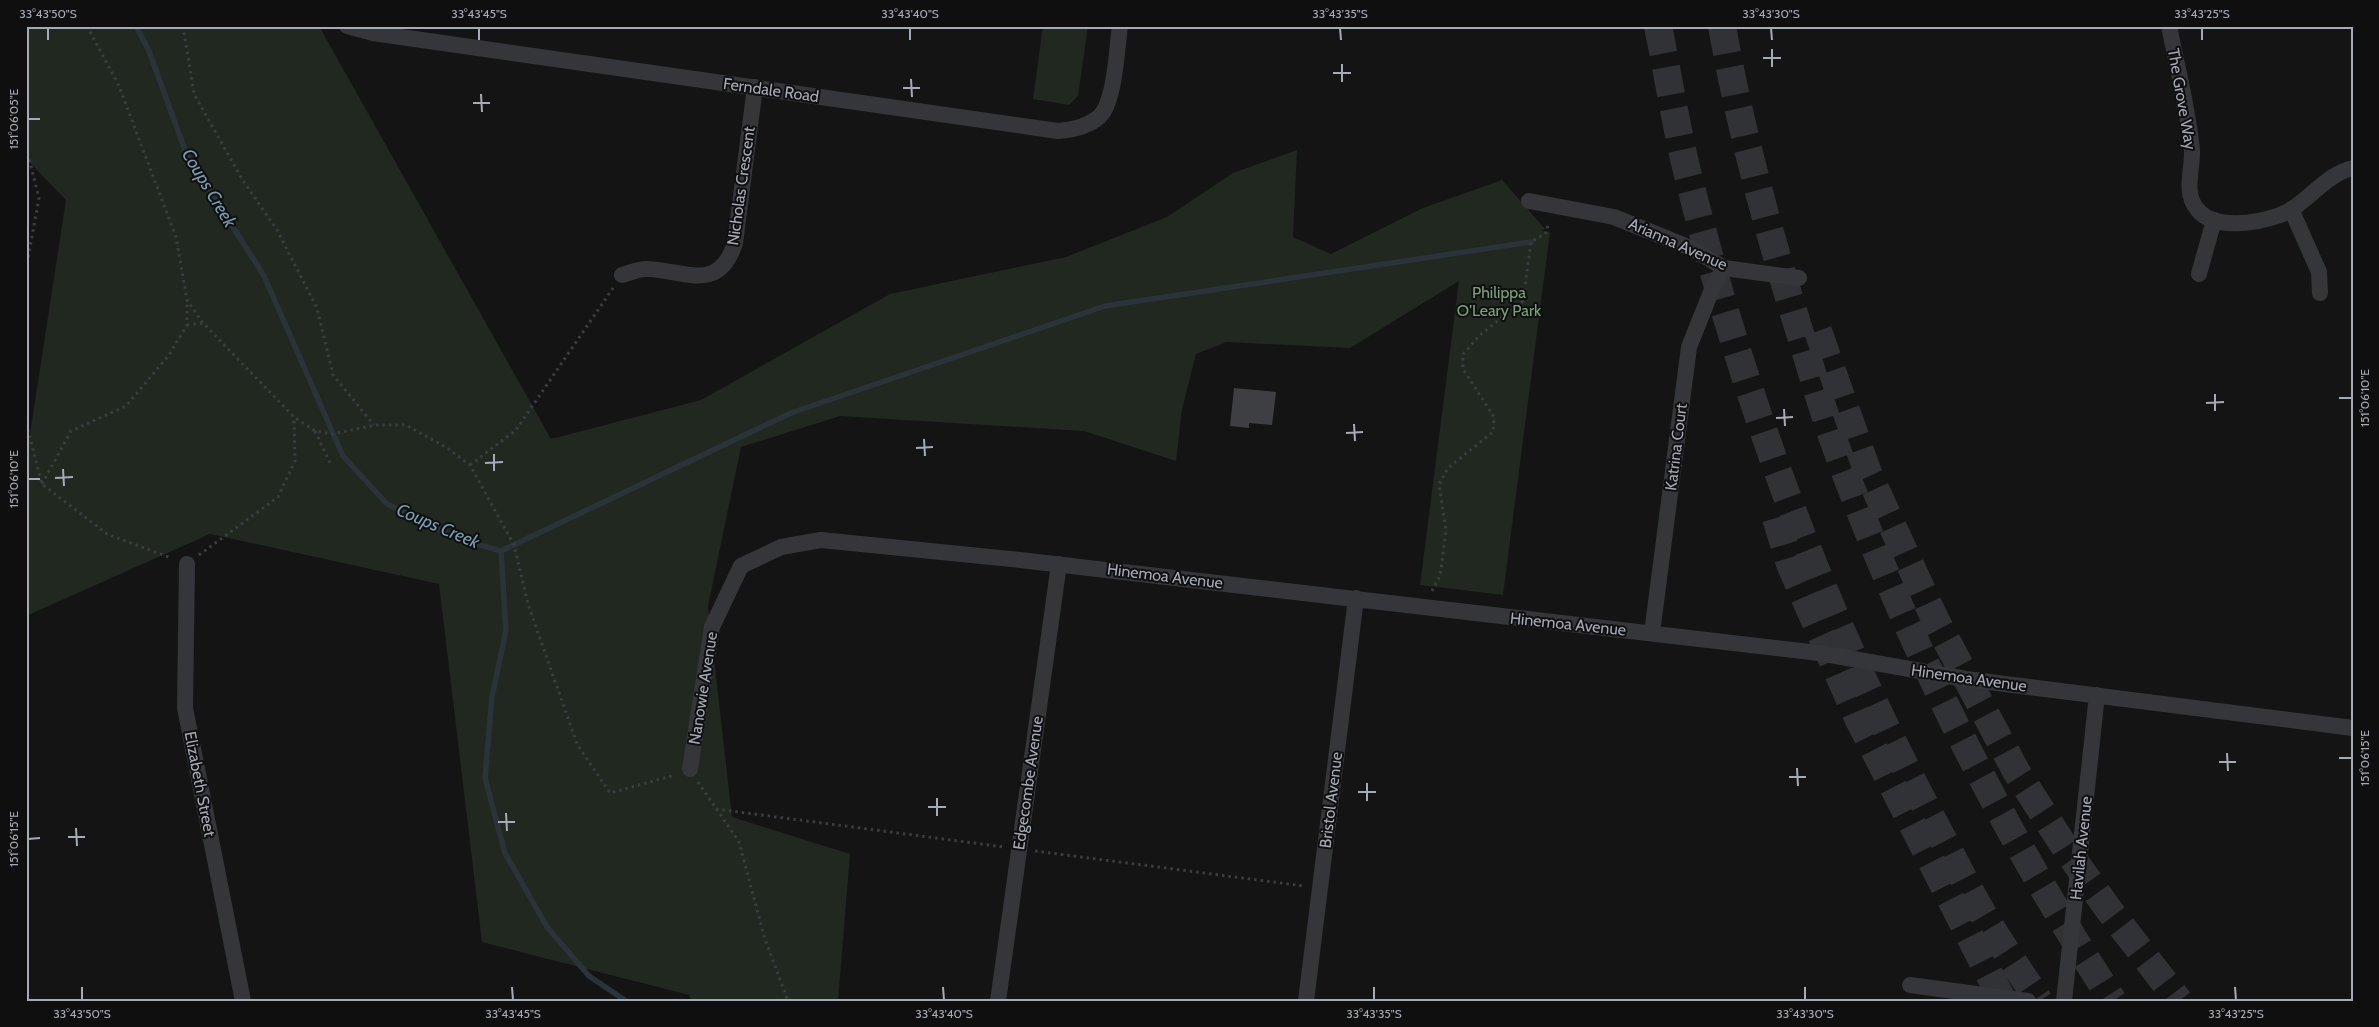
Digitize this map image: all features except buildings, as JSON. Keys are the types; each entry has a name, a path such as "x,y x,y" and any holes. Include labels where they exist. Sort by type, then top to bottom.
{"street":[{"name":"Ferndale Road","path":"347,26 374,33 1058,131 1075,129 1089,124 1102,114 1109,99 1120,26"},
{"name":"The Grove Way","path":"2169,26 2192,151 2190,190 2192,199 2197,210 2214,220"},
{"name":"Nicholas Crescent","path":"622,275 646,268 696,276 710,275 721,269 731,256 735,243 755,87"},
{"path":"2199,274 2214,220 2232,223 2266,219 2291,210 2300,206 2331,176 2353,168"},
{"name":"Arianna Avenue","path":"1529,201 1614,216 1693,249 1724,268 1799,278"},
{"path":"2291,210 2319,272 2320,293"},
{"name":"Katrina Court","path":"1652,633 1689,347 1724,268"},
{"name":"Hinemoa Avenue","path":"781,547 821,540 1059,564 1356,598 1819,653 1966,679 2353,728"},
{"name":"Nanowie Avenue","path":"690,769 712,627 741,566 781,547"},
{"name":"Elizabeth Street","path":"187,564 185,708 243,1001"},
{"name":"Edgecombe Avenue","path":"998,1001 1059,564"},
{"name":"Bristol Avenue","path":"1306,1001 1356,598"},
{"name":"Havilah Avenue","path":"2064,1001 2097,695"},
{"path":"1910,986 2028,1001"}],"path":[{"path":"42,484 71,431 126,406 170,355 187,325 187,300 176,237 119,86 87,26"},
{"path":"183,26 194,94 242,179 277,230 317,308 333,374 375,425"},
{"path":"26,147 39,198 26,269"},
{"path":"1423,607 1440,576 1446,531 1439,484 1448,468 1493,432 1494,417 1463,369 1463,354 1480,335 1523,301 1531,242 1547,232 1551,205"},
{"path":"470,465 516,430 622,275"},
{"path":"187,300 203,323 294,417 315,431 333,434 375,425 406,425 447,448 470,465 514,545 528,604 577,744 610,794 666,779 690,769 740,842 764,936 788,1001"},
{"path":"187,325 203,323"},
{"path":"26,423 42,484 106,534 187,564 278,497 295,461 294,417"},
{"path":"315,431 331,465"}],"green space":[{"name":"Philippa O'Leary Park","path":"26,26 319,26 551,439 701,400 890,294 1066,257 1167,217 1233,173 1297,150 1293,237 1331,254 1423,208 1502,180 1545,229 1542,231 1550,232 1503,595 1420,585 1459,281 1350,348 1227,342 1196,354 1182,409 1176,461 1084,431 840,416 741,447 708,606 732,817 850,854 838,1001 692,1001 689,995 482,942 439,584 210,534 26,616 26,460 66,200 26,159"},
{"path":"1043,26 1088,26 1078,96 1069,105 1033,99"}],"waterway":[{"name":"Coups Creek","path":"136,26 149,51 186,153 264,276 343,456 387,504 456,538 501,551 506,630 492,697 485,778 505,853 547,927 589,976 626,1001"},
{"path":"501,551 791,413 1105,306 1531,242"}],"tunnel":[{"path":"1658,26 1681,147 1713,271 1738,354 1794,515 1860,673 1897,751 1979,907 2039,1001"},
{"path":"1722,26 1737,103 1776,255 1832,436 1860,510 1922,656 1992,797 2071,934 2113,1001"},
{"path":"1818,331 1868,473 1935,619 2016,771 2066,849 2109,910 2179,1001"},
{"path":"1776,518 1790,564 1858,718 2003,1001"}]}
